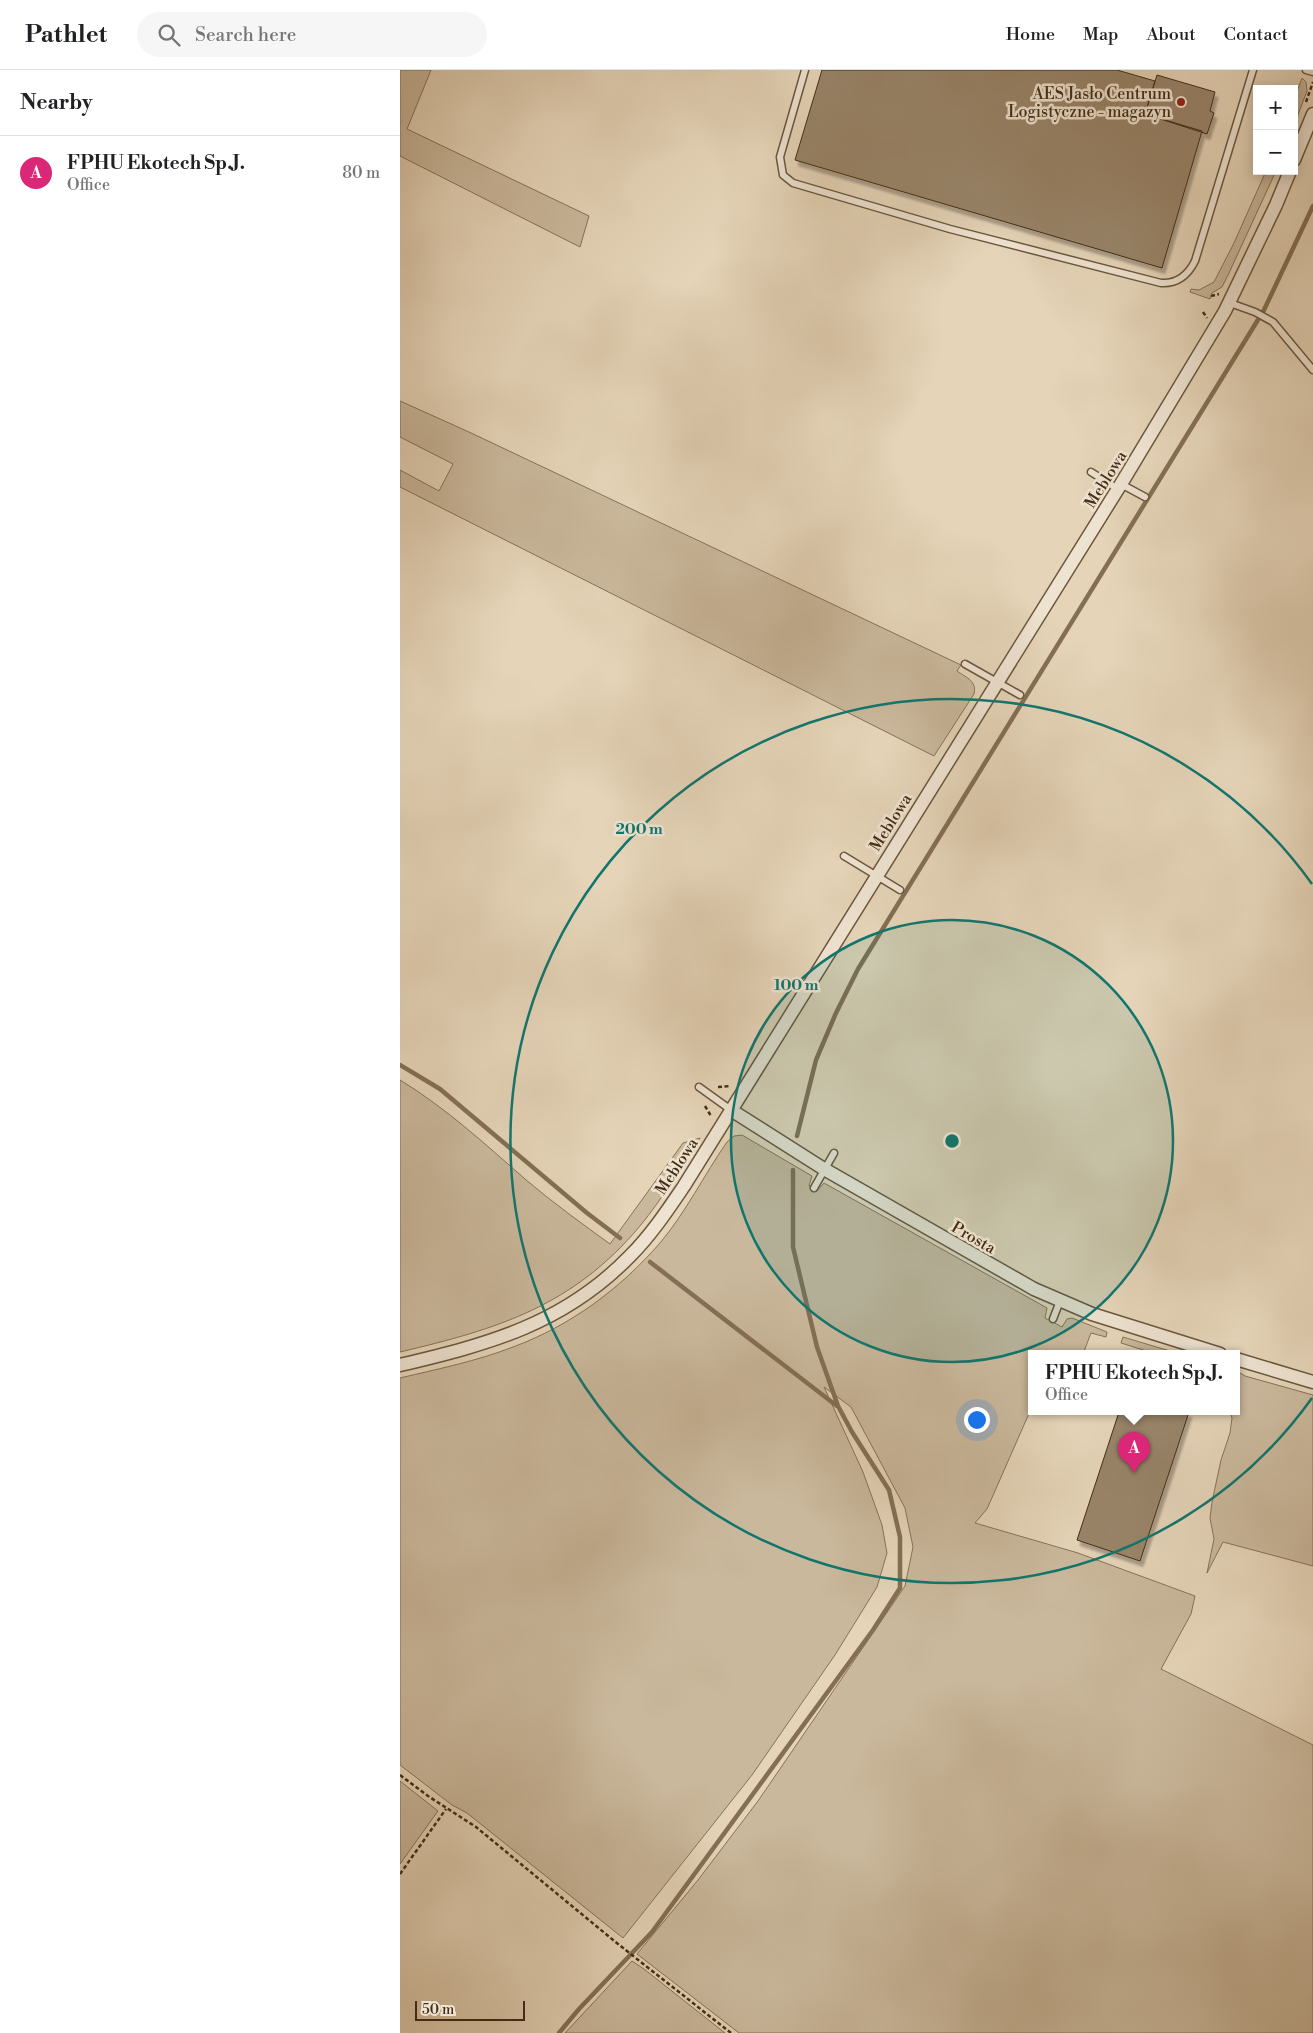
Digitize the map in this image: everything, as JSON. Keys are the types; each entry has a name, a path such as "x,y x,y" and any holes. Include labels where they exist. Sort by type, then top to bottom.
{"street":[{"path":"1298,150 1313,114"},
{"name":"Meblowa","path":"400,1365 490,1342 520,1331 558,1312 597,1286 630,1256 661,1220 1120,486 1230,303 1288,175"},
{"name":"Prosta","path":"731,1110 765,1134 1012,1278 1060,1302 1128,1326 1207,1350"},
{"path":"1240,1360 1313,1382"}],"lane":[{"path":"805,70 780,157 783,175 792,183 950,229 1161,283 1176,281 1188,273 1196,261 1253,70"},
{"path":"1306,70 1313,72"},
{"path":"1230,303 1264,316 1283,332 1313,370"},
{"path":"1091,472 1145,497"},
{"path":"965,664 1020,695"},
{"path":"844,856 900,890"},
{"path":"699,1087 731,1110"},
{"path":"814,1188 834,1152"},
{"path":"1053,1319 1060,1302"}],"path":[{"path":"1311,88 1313,82"},
{"path":"703,1104 709,1111 711,1122"},
{"path":"400,1774 446,1808 476,1827 611,1938 731,2033"},
{"path":"400,1874 446,1808"}],"shaded area":[{"path":"400,70 431,70 407,129 589,216 580,247 400,156"},
{"path":"1302,78 1306,82 1307,91 1298,115 1298,89"},
{"path":"1264,175 1274,175 1222,287 1212,293 1210,299 1190,292 1191,289 1199,290 1214,282 1234,243"},
{"path":"400,401 961,665 957,671 973,683 974,694 934,756 400,487 400,470 439,491 453,464 400,437"},
{"path":"400,1080 449,1114 546,1196 610,1244 683,1143 700,1138 664,1194 640,1226 588,1276 560,1295 532,1310 501,1323 469,1334 400,1352"},
{"path":"742,1135 812,1176 809,1186 816,1192 824,1183 1047,1308 1045,1318 1062,1327 1067,1319 1072,1318 1107,1332 1106,1337 1091,1333 1085,1350 1028,1350 1028,1415 987,1509 975,1523 1078,1553 1195,1596 1191,1614 1161,1669 1313,1745 1313,2033 739,2033 637,1954 698,1880 758,1801 905,1586 913,1547 905,1508 851,1407 824,1387 863,1472 882,1525 887,1553 877,1587 835,1655 752,1775 623,1938 467,1813 452,1805 400,1765 400,1378 471,1361 513,1347 574,1317 611,1291 645,1260 660,1243 678,1219 727,1142 734,1136"},
{"path":"1123,1337 1167,1350 1143,1350 1121,1343"},
{"path":"1240,1373 1245,1376 1313,1395 1313,1566 1223,1542 1207,1573 1214,1539 1210,1518 1212,1502 1221,1460 1230,1433 1231,1415 1240,1415"},
{"path":"400,1781 438,1811 400,1864"},
{"path":"632,1961 644,1969 725,2033 565,2033"}],"building":[{"path":"822,70 1117,70 1155,81 1145,114 1202,131 1162,268 795,160"},
{"name":"AES Jasło Centrum Logistyczne - magazyn","path":"1157,75 1215,92 1210,111 1214,113 1207,134 1145,114"},
{"path":"1118,1415 1188,1415 1140,1561 1077,1540"}],"waterway":[{"path":"797,1136 816,1060 836,1013 858,969 1264,310 1313,206"},
{"path":"400,1065 440,1089 587,1213 620,1238"},
{"path":"559,2033 579,2009 652,1932 873,1630 900,1588 900,1537 889,1490 852,1432 838,1406 817,1347 793,1247 793,1170"},
{"path":"650,1262 837,1406"}],"place":[{"name":"AES Jasło Centrum Logistyczne - magazyn","path":"1181,102"},
{"name":"FPHU Ekotech Sp.J.","path":"1134,1473"}]}
